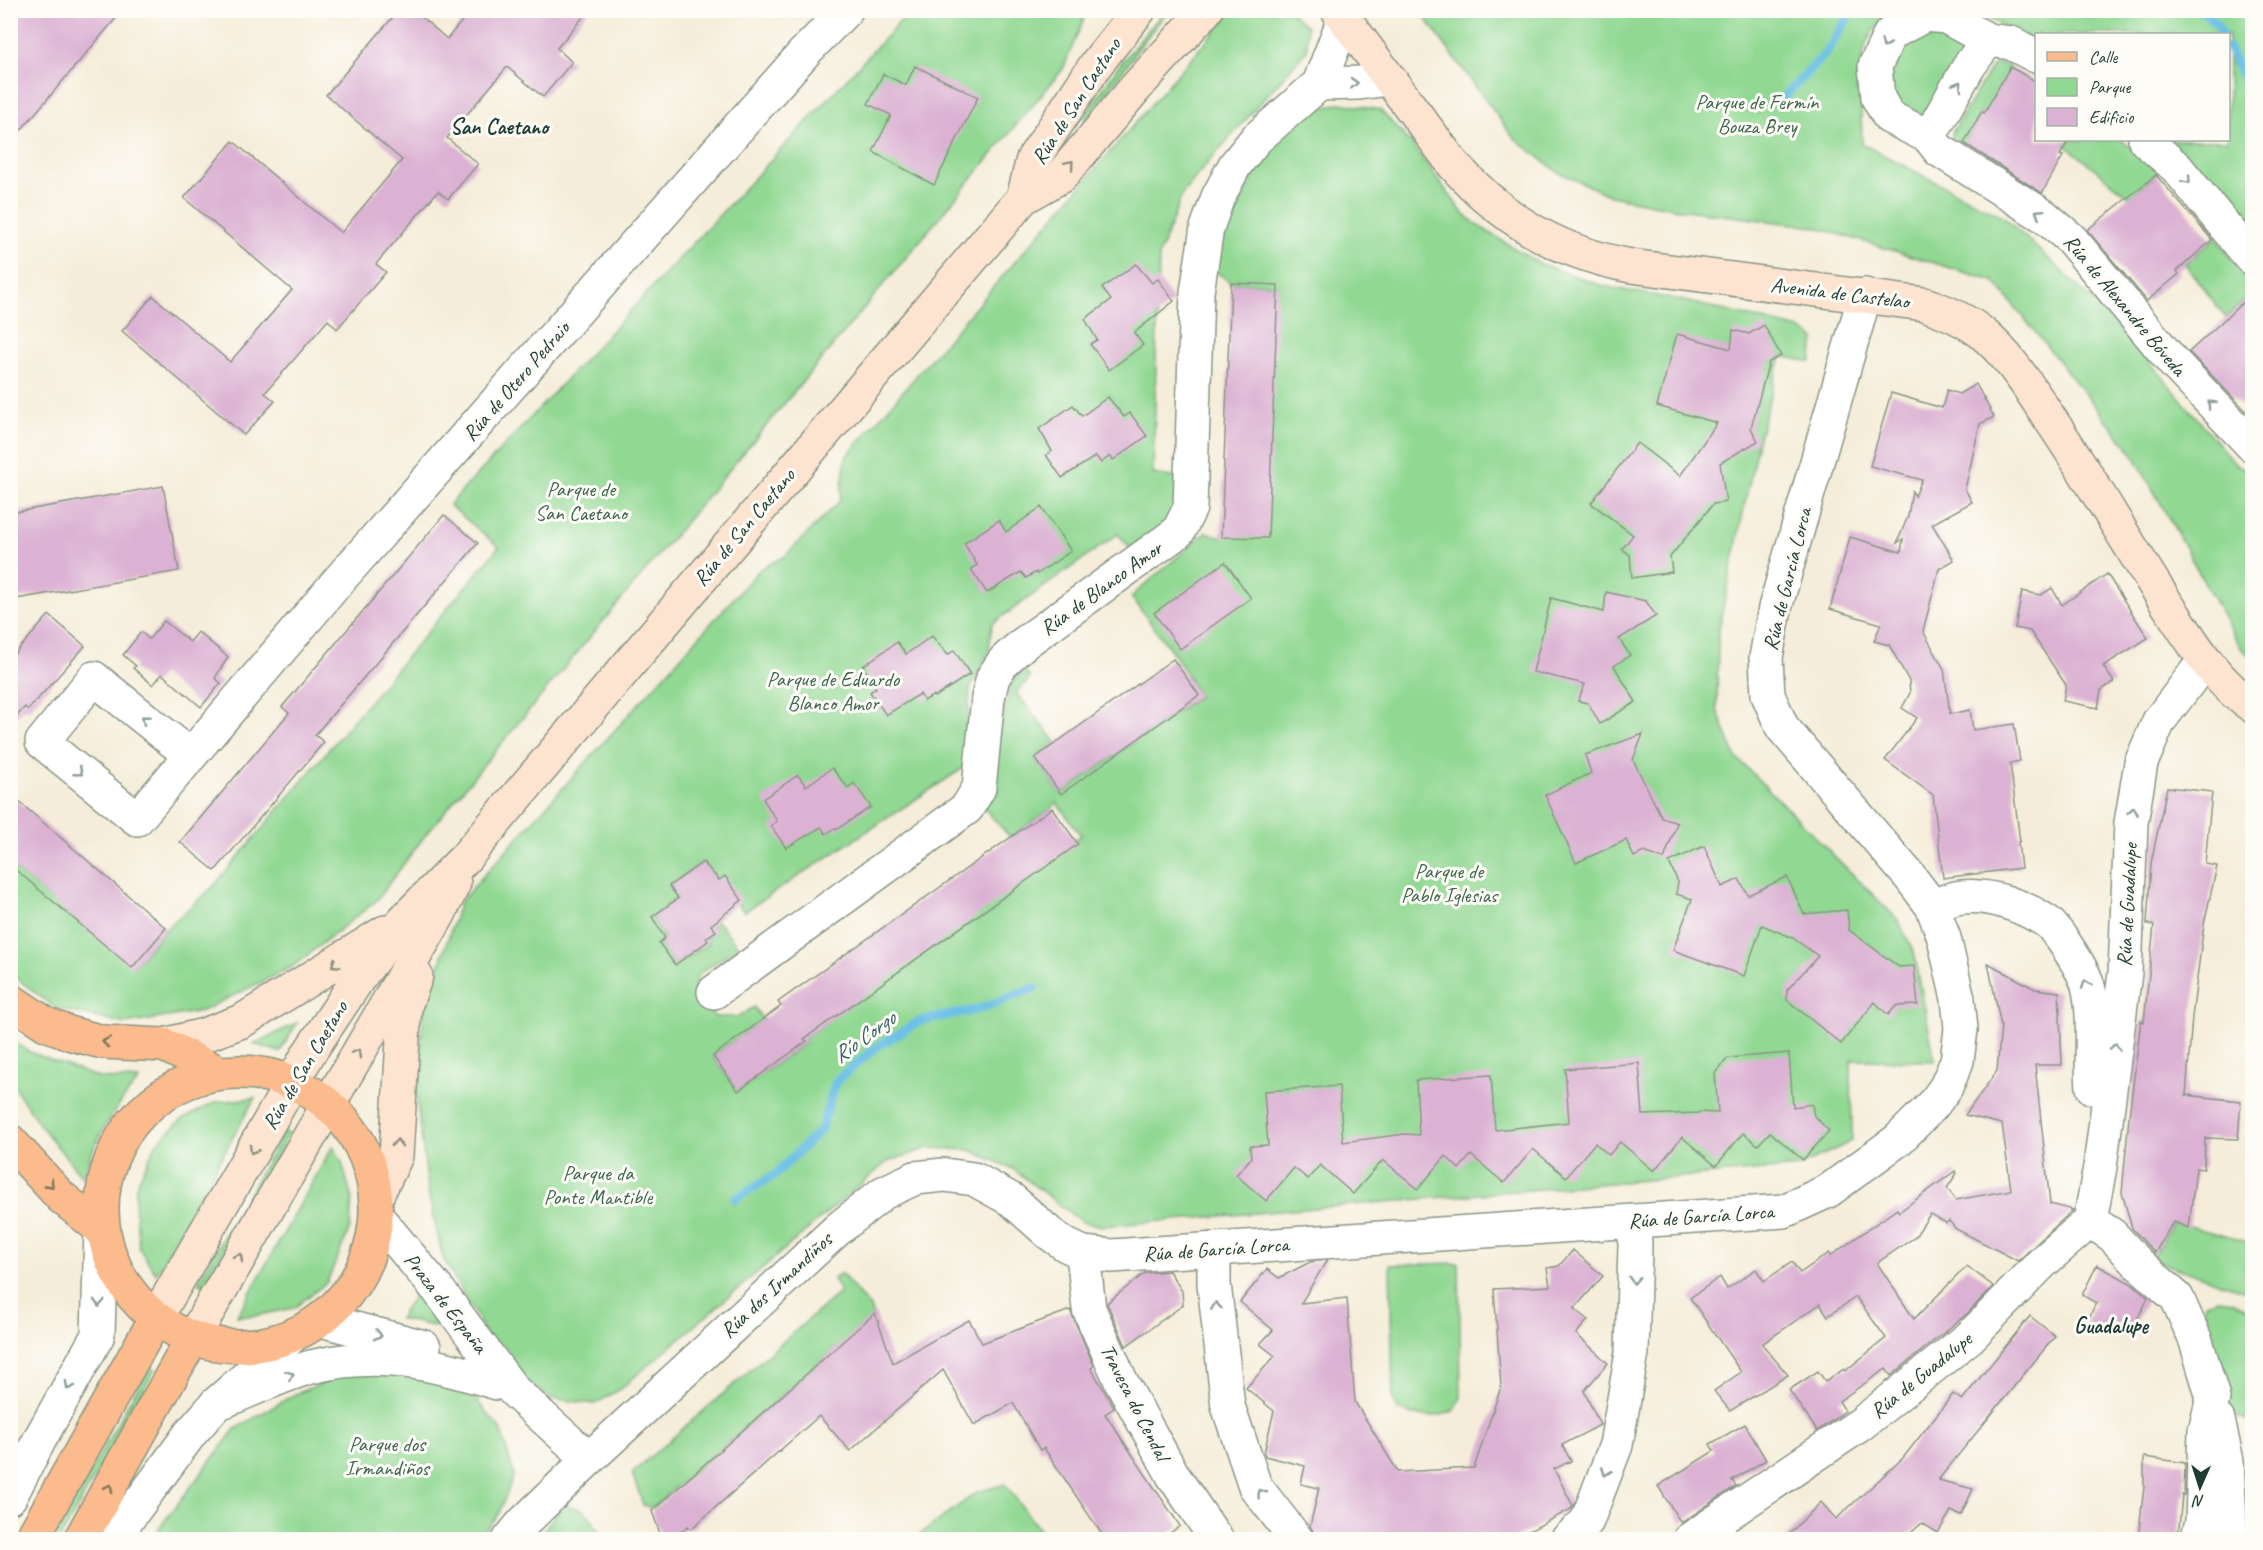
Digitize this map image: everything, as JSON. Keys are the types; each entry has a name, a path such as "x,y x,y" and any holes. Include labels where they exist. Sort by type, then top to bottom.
{"main road":[{"path":"10,1000 46,1024"},
{"path":"10,1020 46,1024 103,1042 164,1045 218,1072"},
{"name":"Praza de España","path":"218,1072 266,1073 294,1082 327,1103 350,1127 364,1155 376,1207 367,1260 351,1290 321,1320 290,1338 257,1346 210,1345 192,1339 164,1304 117,1277 101,1229 104,1171 125,1128 168,1089 218,1072"},
{"path":"10,1141 61,1197 101,1229"},
{"path":"31,1539 164,1304"},
{"path":"80,1539 192,1339"}],"street":[{"name":"Rúa de Otero Pedraio","path":"190,755 387,525 805,52 846,10"},
{"path":"1097,63 1116,10"},
{"name":"Rúa de San Caetano","path":"1023,198 1033,159 1097,63 1139,10"},
{"name":"Rúa de San Caetano","path":"1138,85 1164,28 1180,10"},
{"name":"Rúa de San Caetano","path":"164,1304 309,1053 358,979 402,922 465,858 1023,198 1060,176 1206,10"},
{"name":"Avenida de Castelao","path":"1341,15 1470,184 1509,216 1565,248 1589,257 1631,266 1924,304 1944,310 1982,333 2015,367 2067,444 2147,574 2205,660 2221,680 2253,706"},
{"name":"Rúa de Blanco Amor","path":"714,992 968,808 979,788 988,698 993,677 1004,661 1023,644 1178,532 1190,508 1197,292 1207,228 1218,197 1235,165 1256,139 1319,84 1341,15"},
{"name":"Rúa de Alexandre Bóveda","path":"2035,55 2011,43 1988,40 1946,17 1925,15 1890,34 1875,66 1878,98 1889,117 1929,138 1939,150 2044,216 2071,238 2172,361 2253,445"},
{"path":"1929,138 1970,66 1988,40"},
{"path":"1319,84 1359,83 1388,78"},
{"path":"2146,141 2177,168 2253,259"},
{"name":"Rúa de García Lorca","path":"1083,1253 1112,1256 1784,1211 1828,1191 1898,1140 1933,1105 1946,1087 1957,1061 1961,1029 1958,999 1944,938 1932,906 1782,727 1768,695 1767,658 1775,608 1865,295"},
{"name":"Rúa de Guadalupe","path":"1689,1539 1861,1424 1970,1337 2043,1262 2090,1221 2100,1167 2125,973 2131,823 2141,763 2159,721 2205,660"},
{"name":"Rúa de San Caetano","path":"192,1339 438,915 465,858"},
{"name":"Rúa de Guadalupe","path":"1932,906 1961,897 1978,897 2007,903 2048,922 2072,954 2088,986 2092,1030 2092,1084 2100,1167"},
{"path":"376,1207 396,1156 405,1006 438,915"},
{"path":"164,1045 204,1035 242,1021 402,922"},
{"name":"Rúa dos Irmandiños","path":"509,1539 522,1523 589,1459 838,1229 883,1193 915,1178 944,1175 974,1179 1012,1200 1049,1233 1083,1253"},
{"name":"Praza de España","path":"376,1207 440,1291 505,1387"},
{"path":"1567,1539 1587,1521 1616,1444 1632,1353 1634,1221"},
{"path":"2090,1221 2112,1234 2138,1263 2177,1298 2196,1341 2214,1398 2226,1452 2231,1539"},
{"path":"10,1497 98,1335 101,1229"},
{"path":"1214,1249 1214,1284 1228,1406 1255,1486 1297,1539"},
{"name":"Travesa do Cendal","path":"1083,1253 1089,1309 1121,1381 1174,1477 1217,1539"},
{"name":"Praza de España","path":"321,1320 423,1347 505,1387 589,1459"},
{"path":"112,1539 190,1434 216,1404 290,1338"},
{"name":"Praza de España","path":"216,1404 309,1368 354,1359 388,1359 440,1366 505,1387"},
{"path":"2197,1539 2202,1521 2205,1431 2214,1398"},
{"path":"130,1539 190,1434"}],"green space":[{"path":"1233,10 1295,11 1292,14 1307,26 1307,50 1183,193 1159,255 1153,474 1177,478 1175,505 1165,530 1132,551 1118,534 992,624 989,650 970,690 965,767 744,912 703,862 669,886 678,898 652,917 665,938 659,943 675,965 709,943 706,938 715,931 711,925 717,921 739,947 700,973 695,984 705,1007 715,1017 738,1017 754,1007 763,1020 713,1056 738,1091 806,1042 804,1039 1081,835 1056,802 1052,808 1010,837 982,806 1011,683 1024,670 1030,678 1016,693 1056,742 1035,758 1061,794 1199,696 1177,658 1131,597 1206,532 1221,537 1278,285 1231,283 1209,266 1268,147 1304,114 1340,103 1380,110 1412,144 1462,212 1477,225 1538,263 1603,286 1689,302 1800,329 1815,339 1811,362 1781,356 1758,441 1718,633 1717,709 1735,756 1898,920 1914,952 1935,1061 1851,1060 1852,1141 1799,1167 1103,1226 1082,1222 1013,1169 970,1150 928,1148 887,1162 619,1390 595,1404 549,1398 502,1362 443,1258 429,1197 416,1094 424,1012 460,902 760,569 784,557 840,501 846,457"},
{"name":"Parque de San Caetano","path":"910,11 1087,11 1063,69 427,833 376,901 292,967 202,1011 125,1024 55,1008 11,974 10,865 133,967 169,926 213,887 499,547 449,505"},
{"path":"1164,11 1168,11 1087,121 1083,118 1117,68"},
{"name":"Parque de Fermín Bouza Brey","path":"1420,11 1894,11 1874,30 1865,48 1861,75 1862,144 2004,217 2121,327 2235,464 2252,473 2252,657 2241,648 2132,452 1994,281 1815,227 1678,209 1611,196 1558,172 1512,136"},
{"path":"1975,11 2252,11 2252,231 2167,141 2230,141 2230,33 2035,33 2035,42"},
{"path":"1932,26 1971,44 1927,119 1899,105 1890,91 1888,60 1894,47"},
{"path":"2000,63 2010,67 1986,113 1981,112 1960,150 1951,140 1953,131 1992,66"},
{"path":"2068,141 2122,141 2160,171 2130,197 2065,145"},
{"path":"2216,237 2252,287 2252,293 2226,318 2185,264"},
{"path":"297,1023 280,1052 254,1044"},
{"path":"10,1040 30,1052 99,1078 139,1080 105,1126 83,1178 39,1124 11,1082"},
{"path":"255,1098 156,1274 139,1248 135,1208 136,1186 156,1144 181,1120 216,1102"},
{"path":"284,1131 289,1134 204,1285 198,1282"},
{"path":"333,1146 341,1160 352,1198 350,1228 327,1282 294,1308 254,1316 237,1316"},
{"path":"2173,1222 2252,1243 2252,1293 2152,1260"},
{"path":"1459,1263 1461,1397 1455,1410 1440,1415 1420,1416 1398,1410 1393,1399 1390,1265"},
{"path":"841,1273 870,1308 873,1316 652,1508 643,1505 632,1473 840,1292 833,1279"},
{"path":"415,1293 438,1327 399,1319"},
{"path":"2218,1299 2233,1301 2252,1311 2252,1421 2224,1414 2200,1322 2205,1303"},
{"path":"150,1365 155,1369 60,1539 53,1539"},
{"name":"Parque dos Irmandiños","path":"350,1372 404,1374 468,1390 501,1430 514,1475 499,1513 478,1539 150,1540 235,1429 295,1394"},
{"path":"1005,1484 1046,1539 914,1539 977,1492"},
{"path":"562,1506 581,1509 589,1515 599,1532 596,1539 536,1540"}],"building":[{"path":"10,10 123,10 10,143"},
{"path":"399,10 413,10 447,39 471,10 589,10 557,48 572,62 543,97 507,67 447,138 478,164 448,199 438,191 376,264 386,272 337,329 328,320 265,393 275,401 244,435 122,331 153,296 230,362 292,290 184,198 233,141 341,233 402,160 326,95"},
{"path":"915,66 978,97 934,185 873,152 891,115 868,104 883,74 906,85"},
{"path":"2010,67 2035,81 2035,141 2068,141 2060,155 2063,156 2042,193 1964,143 1982,111 1984,113"},
{"path":"2156,175 2212,240 2177,271 2179,274 2147,301 2087,230"},
{"path":"1136,264 1152,283 1158,279 1174,301 1134,333 1143,345 1109,370 1090,344 1097,340 1085,319 1111,300 1102,288"},
{"path":"1231,283 1278,285 1268,538 1221,537"},
{"path":"2253,293 2253,418 2189,352"},
{"path":"1764,325 1781,356 1769,362 1751,428 1758,441 1720,463 1726,502 1713,504 1670,557 1672,572 1632,578 1630,555 1622,549 1633,535 1591,503 1637,443 1680,476 1717,423 1657,406 1677,334 1731,349 1733,330 1749,334"},
{"path":"1976,384 1994,417 1980,424 1965,489 1972,502 1932,524 1954,560 1939,569 1923,631 1944,669 1950,714 1970,710 1973,730 2014,724 2020,761 2010,763 2020,841 2018,842 2021,868 1943,878 1933,795 1885,760 1917,718 1902,708 1910,693 1909,681 1889,645 1874,641 1881,624 1830,609 1850,537 1901,552 1903,539 1897,543 1908,516 1912,491 1915,496 1922,480 1870,466 1891,393 1942,408 1947,390 1959,394"},
{"path":"1108,397 1124,417 1130,413 1147,436 1113,460 1110,456 1101,463 1096,456 1062,478 1046,455 1052,451 1039,429 1073,405 1082,416"},
{"path":"163,486 179,571 10,600 10,513"},
{"path":"1041,507 1071,551 1037,574 1036,572 1026,578 1021,572 987,593 971,569 977,565 964,543 999,520 1006,532"},
{"path":"444,515 478,543 315,735 324,742 215,871 180,842 289,713 282,707"},
{"path":"1225,562 1251,598 1180,649 1154,613"},
{"path":"2107,574 2148,638 2103,666 2114,682 2101,690 2098,708 2063,701 2066,685 2030,631 2015,628 2022,591 2041,595 2052,588 2062,605"},
{"path":"1606,592 1646,601 1656,616 1619,639 1630,655 1614,666 1636,702 1600,724 1588,703 1578,701 1585,684 1533,672 1551,598 1604,612"},
{"path":"49,615 85,646 28,710 25,707 10,723 10,659"},
{"path":"164,621 190,642 198,632 228,657 215,678 221,683 201,707 162,674 153,685 133,668 136,666 123,655 141,632 149,639"},
{"path":"932,636 948,655 954,650 970,674 935,697 934,695 924,701 920,694 886,715 870,692 876,688 863,666 897,642 906,654"},
{"path":"1173,659 1199,695 1061,794 1035,758"},
{"path":"1643,734 1633,760 1662,818 1677,823 1664,859 1644,852 1634,857 1626,840 1576,863 1545,795 1591,773 1585,755"},
{"path":"832,768 848,788 854,783 871,807 836,830 835,828 826,834 821,827 786,848 771,826 777,821 763,799 798,775 806,786"},
{"path":"2167,787 2212,792 2205,864 2217,866 2204,924 2192,1017 2186,1095 2241,1101 2238,1139 2205,1138 2204,1169 2196,1168 2189,1228 2173,1222 2155,1253 2132,1228 2122,1193 2129,1117 2141,1021 2144,1022 2154,925 2147,924 2151,863"},
{"path":"10,794 166,928 132,968 10,865"},
{"path":"1052,808 1078,844 804,1039 807,1041 738,1091 713,1056 781,1006 778,1002"},
{"path":"1704,846 1722,887 1739,879 1748,895 1787,877 1804,914 1847,910 1849,930 1899,967 1914,966 1918,1005 1896,1006 1888,1015 1875,1002 1841,1044 1787,1000 1787,990 1818,956 1793,938 1762,925 1744,976 1673,950 1692,899 1676,894 1678,882 1669,862"},
{"path":"703,862 719,880 725,876 742,900 711,925 716,931 706,938 708,941 675,965 659,943 665,938 652,917 678,898 669,886"},
{"path":"1988,963 2035,989 2059,992 2062,1065 2035,1065 2050,1204 2073,1210 2018,1261 1956,1229 1949,1221 1946,1223 1930,1214 1915,1237 1877,1263 1914,1319 1967,1266 1993,1286 1969,1312 1891,1376 1886,1369 1839,1401 1845,1411 1817,1431 1789,1390 1818,1371 1825,1381 1844,1369 1845,1371 1886,1338 1856,1297 1828,1316 1820,1304 1762,1344 1788,1375 1730,1411 1714,1391 1741,1372 1690,1298 1720,1277 1727,1289 1756,1269 1764,1281 1792,1262 1800,1273 1829,1253 1830,1256 1897,1209 1899,1212 1955,1171 1957,1173 1947,1188 1956,1200 2011,1190 2002,1124 1965,1115 1997,1071 2001,1026"},
{"path":"1789,1053 1793,1107 1812,1104 1814,1116 1829,1131 1803,1160 1770,1132 1758,1145 1743,1133 1716,1166 1682,1137 1654,1171 1620,1142 1609,1155 1595,1143 1566,1177 1533,1149 1504,1183 1471,1155 1459,1169 1446,1156 1418,1189 1383,1160 1353,1194 1320,1165 1308,1179 1294,1168 1266,1201 1236,1175 1251,1158 1250,1146 1268,1145 1264,1091 1339,1086 1343,1142 1405,1134 1419,1135 1416,1080 1491,1075 1495,1130 1569,1122 1565,1069 1639,1063 1643,1115 1718,1113 1715,1073 1728,1058"},
{"path":"1573,1250 1603,1276 1574,1309 1588,1320 1576,1334 1608,1363 1584,1391 1600,1425 1562,1445 1571,1461 1554,1469 1573,1506 1571,1509 1514,1539 1343,1539 1314,1533 1310,1526 1319,1488 1301,1484 1305,1466 1265,1456 1274,1411 1246,1388 1275,1356 1260,1344 1273,1330 1240,1302 1267,1269 1279,1278 1310,1262 1327,1260 1301,1303 1347,1298 1355,1402 1398,1472 1474,1468 1501,1387 1494,1289 1550,1286 1547,1268 1559,1266"},
{"path":"2097,1265 2134,1285 2148,1298 2129,1336 2114,1328 2111,1336 2086,1324 2096,1303 2082,1295"},
{"path":"1169,1271 1182,1291 1183,1305 1126,1346 1107,1303 1145,1273"},
{"path":"1070,1310 1094,1366 1091,1368 1114,1408 1105,1414 1180,1526 1161,1539 1105,1539 1044,1448 1040,1450 1013,1403 974,1425 943,1370 850,1451 819,1416 691,1529 688,1526 673,1539 662,1539 652,1511 875,1313 893,1363 969,1320 982,1343"},
{"path":"2030,1316 2055,1336 1938,1480 1973,1489 1961,1515 1951,1511 1938,1533 1922,1523 1904,1539 1784,1539 1821,1502 1836,1519 1903,1458 1953,1394 1962,1400"},
{"path":"1745,1424 1766,1460 1732,1480 1736,1486 1681,1523 1658,1486 1714,1451 1710,1444"},
{"path":"2144,1457 2185,1463 2184,1495 2182,1495 2178,1539 2138,1539 2144,1487"}],"waterway":[{"name":"Río Corgo","path":"1778,103 1827,52 1852,10"},
{"name":"Río Corgo","path":"2202,10 2221,33"},
{"name":"Río Corgo","path":"2230,51 2252,94"},
{"name":"Río Corgo","path":"735,1199 776,1174 821,1129 836,1081 875,1048 920,1021 976,1010 1034,988"}],"district":[{"name":"San Caetano","path":"499,127"},
{"name":"Guadalupe","path":"2111,1326"}],"park label":[{"name":"Parque de Eduardo Blanco Amor","path":"833,691"},
{"name":"Parque de Pablo Iglesias","path":"1449,883"},
{"name":"Parque da Ponte Mantible","path":"598,1185"}]}
